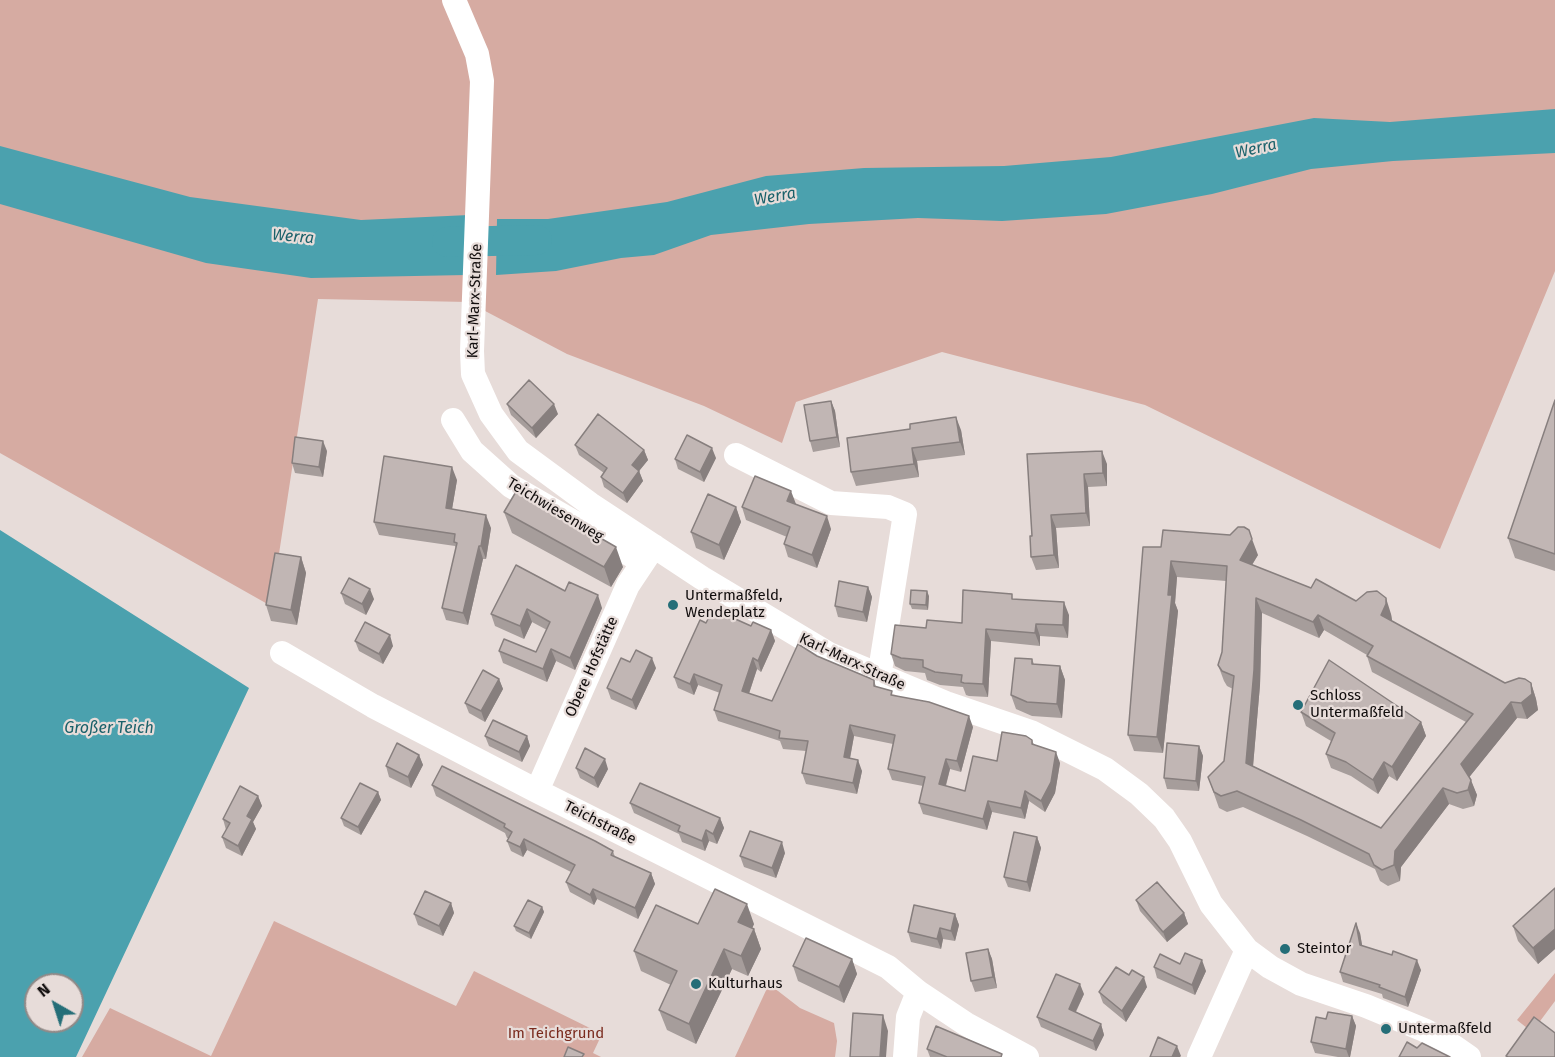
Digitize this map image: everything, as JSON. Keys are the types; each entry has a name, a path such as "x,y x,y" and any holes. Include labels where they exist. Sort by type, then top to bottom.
{"street":[{"name":"Karl-Marx-Straße","path":"454,0 477,54 482,81 473,374 481,395 503,434 518,451 648,554 829,654 879,677 1031,732 1105,769 1139,794 1164,818 1180,841 1211,904 1247,950 1270,967 1301,984 1366,1006 1424,1030 1446,1041 1469,1057"},
{"name":"Teichwiesenweg","path":"453,420 472,451 511,486 648,554"},
{"path":"736,455 831,503 888,507 905,514 879,677"},
{"name":"Obere Hofstätte","path":"537,791 628,585 648,554"},
{"name":"Teichstraße","path":"282,652 373,706 888,967 918,992 966,1024 1027,1057"},
{"path":"1199,1057 1247,950"},
{"path":"905,1057 908,1017 918,992"}],"green space":[{"path":"0,0 1555,0 1555,271 1440,549 1145,405 942,352 796,402 782,443 704,406 567,354 468,302 318,299 271,606 0,453"},
{"name":"Im Teichgrund","path":"274,921 456,1006 474,971 602,1034 593,1053 601,1057 82,1057 110,1008 211,1056"},
{"path":"1555,973 1555,1001 1532,1032 1517,1020"},
{"path":"769,984 800,1008 834,1023 837,1041 835,1057 735,1057"}],"water":[{"path":"1555,109 1555,153 1393,161 1311,169 1212,194 1106,214 1002,221 918,218 809,224 711,235 654,255 621,258 556,271 496,275 497,219 548,219 667,202 766,176 864,168 1004,166 1111,157 1314,118 1390,122"},
{"path":"0,146 190,197 361,220 469,215 466,275 311,278 206,263 0,204"},
{"name":"Großer Teich","path":"0,530 249,688 76,1057 0,1057"}],"building":[{"path":"529,380 554,404 532,428 507,404"},
{"path":"1555,400 1555,554 1508,538"},
{"path":"831,401 837,437 810,441 804,405"},
{"path":"598,414 644,450 632,465 639,471 623,493 601,477 607,468 575,445"},
{"path":"956,417 960,442 912,448 914,464 851,472 847,438 910,429 910,424"},
{"path":"687,435 712,448 700,472 675,459"},
{"path":"295,437 323,441 319,467 292,463"},
{"path":"1102,451 1103,473 1084,474 1086,513 1051,515 1054,555 1031,557 1030,536 1032,536 1027,454"},
{"path":"384,456 452,467 446,508 486,515 481,546 479,546 463,613 442,608 457,543 454,542 455,534 374,522"},
{"path":"755,476 791,491 787,501 827,516 812,555 784,544 790,527 742,507"},
{"path":"517,490 616,547 604,567 504,512"},
{"path":"708,494 736,507 719,545 691,532"},
{"path":"1238,527 1249,530 1252,539 1240,560 1311,588 1316,579 1356,601 1367,592 1377,591 1386,598 1381,615 1505,683 1519,678 1531,683 1532,694 1521,703 1511,702 1461,764 1471,780 1468,790 1457,793 1443,788 1395,851 1394,865 1382,870 1374,865 1369,854 1237,791 1221,796 1214,792 1208,777 1224,761 1234,676 1222,671 1218,665 1222,652 1227,566 1171,561 1168,595 1172,595 1157,737 1128,735 1143,547 1161,547 1163,530 1230,535","holes":["1256,598 1313,622 1318,615 1373,646 1367,656 1473,714 1381,828 1246,763 1254,670"]},
{"path":"275,553 301,557 291,610 266,605"},
{"path":"516,565 565,591 569,582 598,595 570,658 551,649 543,669 499,651 504,639 536,652 550,622 527,609 520,626 491,614"},
{"path":"349,578 370,589 362,604 341,593"},
{"path":"839,581 868,587 863,612 835,606"},
{"path":"911,590 927,591 926,605 910,604"},
{"path":"963,590 1012,594 1012,599 1064,602 1063,625 1036,624 1035,633 986,629 983,684 964,683 961,682 962,675 935,672 923,667 923,660 901,658 891,654 895,625 926,628 927,620 962,623"},
{"path":"713,609 751,626 753,622 771,630 758,661 753,658 742,691 772,701 798,644 817,656 874,680 874,686 892,691 891,695 929,702 969,716 957,761 946,759 939,784 965,791 973,756 997,761 1002,732 1026,736 1032,740 1032,744 1056,752 1051,782 1041,801 1025,791 1021,808 988,801 983,819 919,803 925,777 888,769 895,735 850,725 844,757 858,760 853,783 802,773 808,741 779,738 780,731 714,710 722,685 694,674 690,684 674,677 700,620 706,623"},
{"path":"365,622 390,635 379,654 355,641"},
{"path":"636,650 652,658 632,700 607,688 621,658 630,662"},
{"path":"1015,658 1032,659 1032,664 1060,666 1057,704 1027,702 1011,695"},
{"path":"1329,660 1421,722 1392,767 1384,762 1373,780 1346,762 1326,754 1335,733 1301,712"},
{"path":"483,670 499,679 481,711 465,703"},
{"path":"493,720 527,736 519,752 485,736"},
{"path":"397,743 419,755 408,777 386,766"},
{"path":"1167,743 1199,746 1196,781 1164,778"},
{"path":"585,748 605,759 594,778 576,768"},
{"path":"442,766 595,841 613,851 611,855 651,873 635,908 593,889 590,895 566,882 575,865 524,839 520,847 507,841 512,832 504,827 505,824 432,785"},
{"path":"360,783 378,792 358,827 341,818"},
{"path":"640,783 720,818 713,834 706,830 702,841 678,831 680,826 630,803"},
{"path":"240,786 258,796 247,816 252,819 238,846 222,837 230,823 223,819"},
{"path":"750,831 782,842 772,868 740,856"},
{"path":"1014,832 1037,837 1027,882 1004,877"},
{"path":"1157,882 1184,913 1163,932 1136,900"},
{"path":"1555,888 1555,929 1533,948 1513,926"},
{"name":"Kulturhaus","path":"715,889 747,904 738,922 754,929 741,956 724,949 689,1024 659,1010 677,971 634,951 656,905 698,924"},
{"path":"425,891 451,903 439,926 414,914"},
{"path":"528,900 542,907 529,933 514,926"},
{"path":"914,905 955,914 951,931 940,928 937,939 908,932"},
{"path":"1356,923 1360,945 1392,955 1393,951 1417,960 1405,997 1379,987 1380,985 1340,972"},
{"path":"806,938 852,959 839,987 793,966"},
{"path":"988,949 993,977 971,981 966,953"},
{"path":"1185,953 1202,960 1192,985 1154,967 1160,954 1180,964"},
{"path":"1116,967 1129,975 1132,970 1144,977 1122,1011 1099,992"},
{"path":"1056,974 1080,984 1069,1009 1101,1024 1093,1041 1037,1017"},
{"path":"1328,1012 1352,1016 1346,1049 1311,1042 1316,1017 1326,1019"},
{"path":"853,1013 883,1015 880,1057 850,1057"},
{"path":"1534,1017 1555,1033 1555,1057 1506,1056"},
{"path":"936,1026 1002,1054 1001,1057 947,1057 927,1049"},
{"path":"1158,1037 1177,1046 1172,1057 1150,1057"},
{"path":"1407,1042 1417,1048 1422,1043 1450,1057 1399,1057"},
{"path":"568,1047 584,1054 582,1057 564,1057"}],"waterway":[{"name":"Werra","path":"447,242 537,240"}],"place":[{"name":"Untermaßfeld, Wendeplatz","path":"673,605"},
{"name":"Schloss Untermaßfeld","path":"1298,705"},
{"name":"Steintor","path":"1285,949"},
{"name":"Kulturhaus","path":"696,984"},
{"name":"Untermaßfeld","path":"1386,1029"}]}
